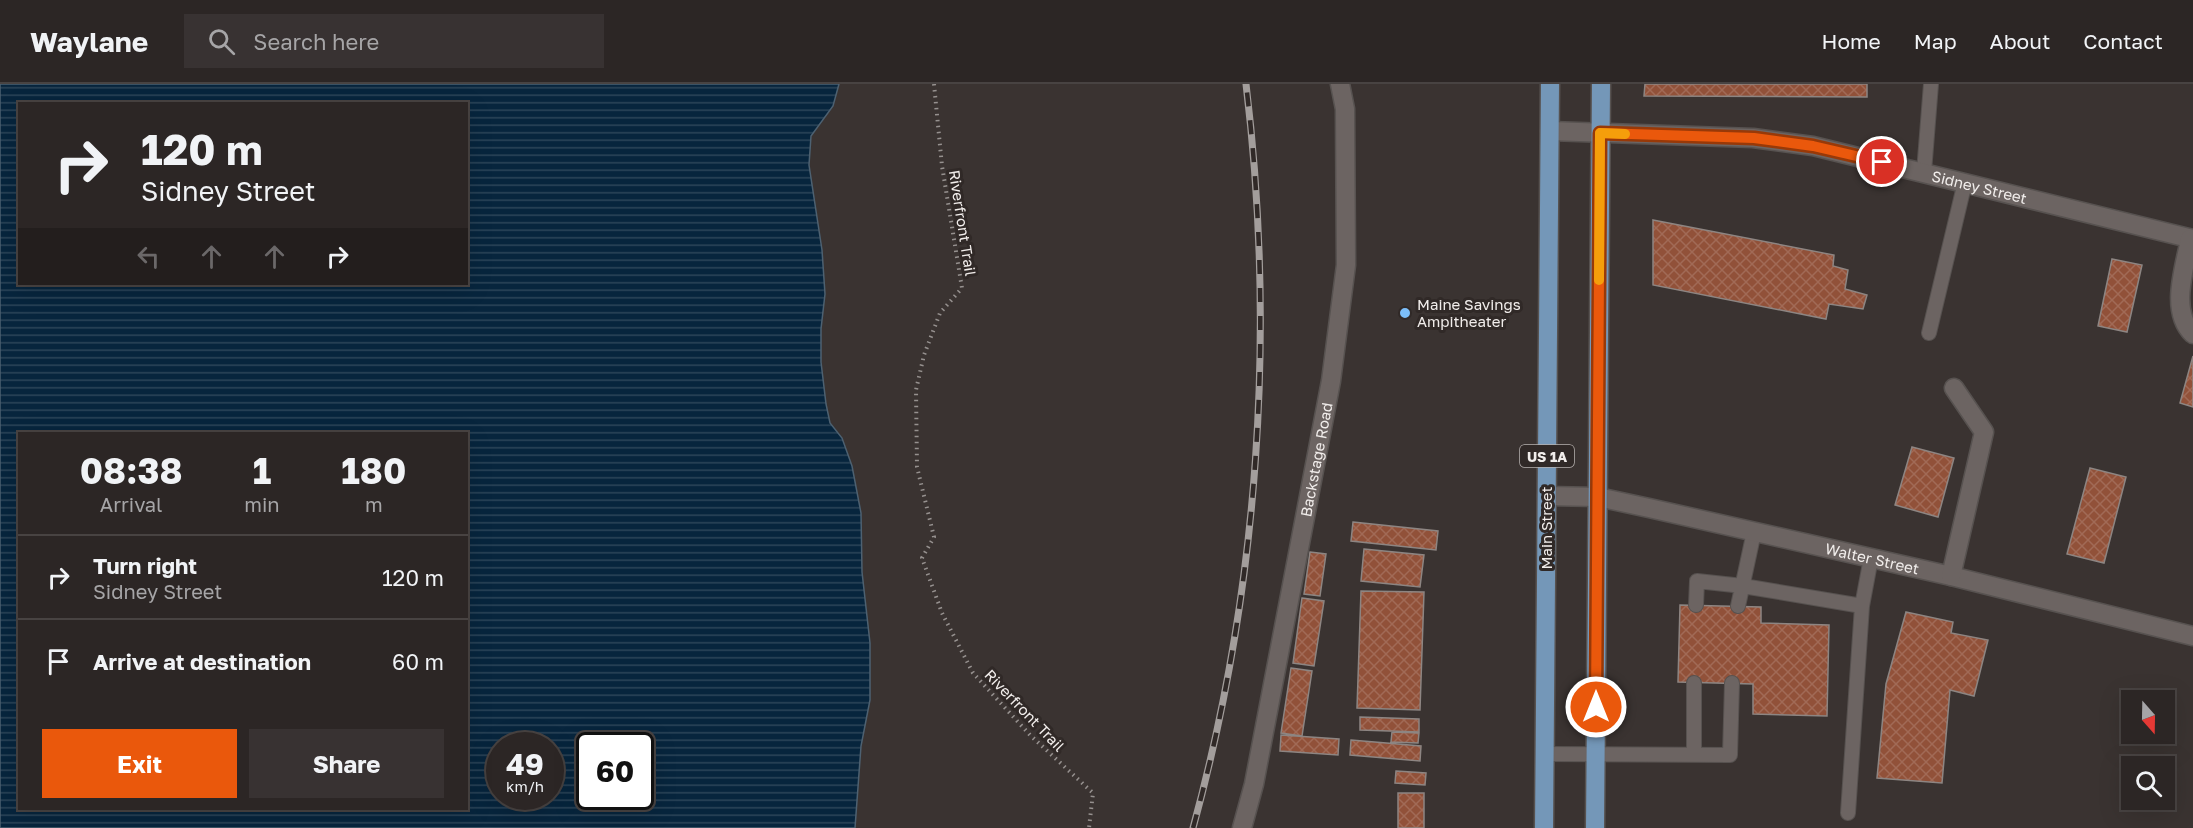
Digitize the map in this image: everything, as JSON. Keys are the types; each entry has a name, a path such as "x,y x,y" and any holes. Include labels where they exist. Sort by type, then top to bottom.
{"main road":[{"name":"Main Street","path":"1544,828 1550,84"},
{"path":"1595,828 1601,84"}],"street":[{"name":"Backstage Road","path":"1242,828 1254,784 1331,381 1346,265 1346,110 1340,84"},
{"name":"Sidney Street","path":"1550,131 1754,138 1784,142 1842,152 2192,239"},
{"path":"2192,239 2180,299 2184,322 2193,334"},
{"path":"1951,576 1984,432 1954,388"},
{"name":"Walter Street","path":"1546,496 1598,497 1951,576 2193,636"}],"lane":[{"path":"1923,172 1931,84"},
{"path":"1929,333 1965,182"},
{"path":"1738,606 1754,532"},
{"path":"1848,813 1862,606 1870,558"},
{"path":"1696,605 1697,581 1743,586 1862,606"},
{"path":"1694,683 1694,755"},
{"path":"1545,754 1730,755 1732,684"}],"path":[{"name":"Riverfront Trail","path":"934,84 942,166 962,288 940,313 924,355 916,390 917,466 934,537 922,558 942,613 973,673 1030,735 1093,793 1089,828"}],"water":[{"path":"0,84 839,84 833,106 811,136 809,165 822,250 825,294 821,329 821,362 826,404 830,423 842,438 852,466 861,513 862,572 870,643 870,700 861,746 855,828 0,828"}],"building":[{"path":"1645,84 1867,84 1867,97 1644,96"},
{"path":"1653,220 1834,255 1833,266 1848,270 1845,289 1867,295 1863,309 1829,304 1826,319 1653,285"},
{"path":"2112,259 2142,265 2127,332 2098,326"},
{"path":"2193,356 2193,407 2180,403"},
{"path":"1912,447 1954,458 1938,517 1895,505"},
{"path":"2090,468 2126,477 2104,563 2067,554"},
{"path":"1353,522 1438,531 1436,550 1351,541"},
{"path":"1364,549 1424,555 1420,587 1361,581"},
{"path":"1310,552 1326,554 1320,596 1304,594"},
{"path":"1361,591 1424,592 1420,710 1357,708"},
{"path":"1302,598 1324,601 1314,666 1293,663"},
{"path":"1680,605 1761,607 1761,623 1829,625 1827,716 1753,714 1753,684 1678,682"},
{"path":"1906,612 1953,622 1951,633 1988,640 1974,696 1950,690 1942,783 1877,778 1886,684"},
{"path":"1291,668 1312,671 1302,736 1281,733"},
{"path":"1360,717 1419,719 1419,732 1360,730"},
{"path":"1392,732 1419,733 1418,743 1391,742"},
{"path":"1281,735 1339,739 1338,755 1280,751"},
{"path":"1351,740 1421,746 1420,761 1350,755"},
{"path":"1396,771 1426,773 1425,785 1395,783"},
{"path":"1398,793 1424,793 1424,828 1398,828"}],"railway":[{"path":"1193,828 1215,737 1233,645 1247,552 1256,459 1260,365 1260,271 1255,177 1246,84"}],"slow traffic":[{"path":"1599,280 1600,133 1625,134"}],"place":[{"name":"Maine Savings Ampitheater","path":"1405,313"}],"route":[{"path":"1596,707 1600,133 1754,138 1813,146 1882,162"}]}
